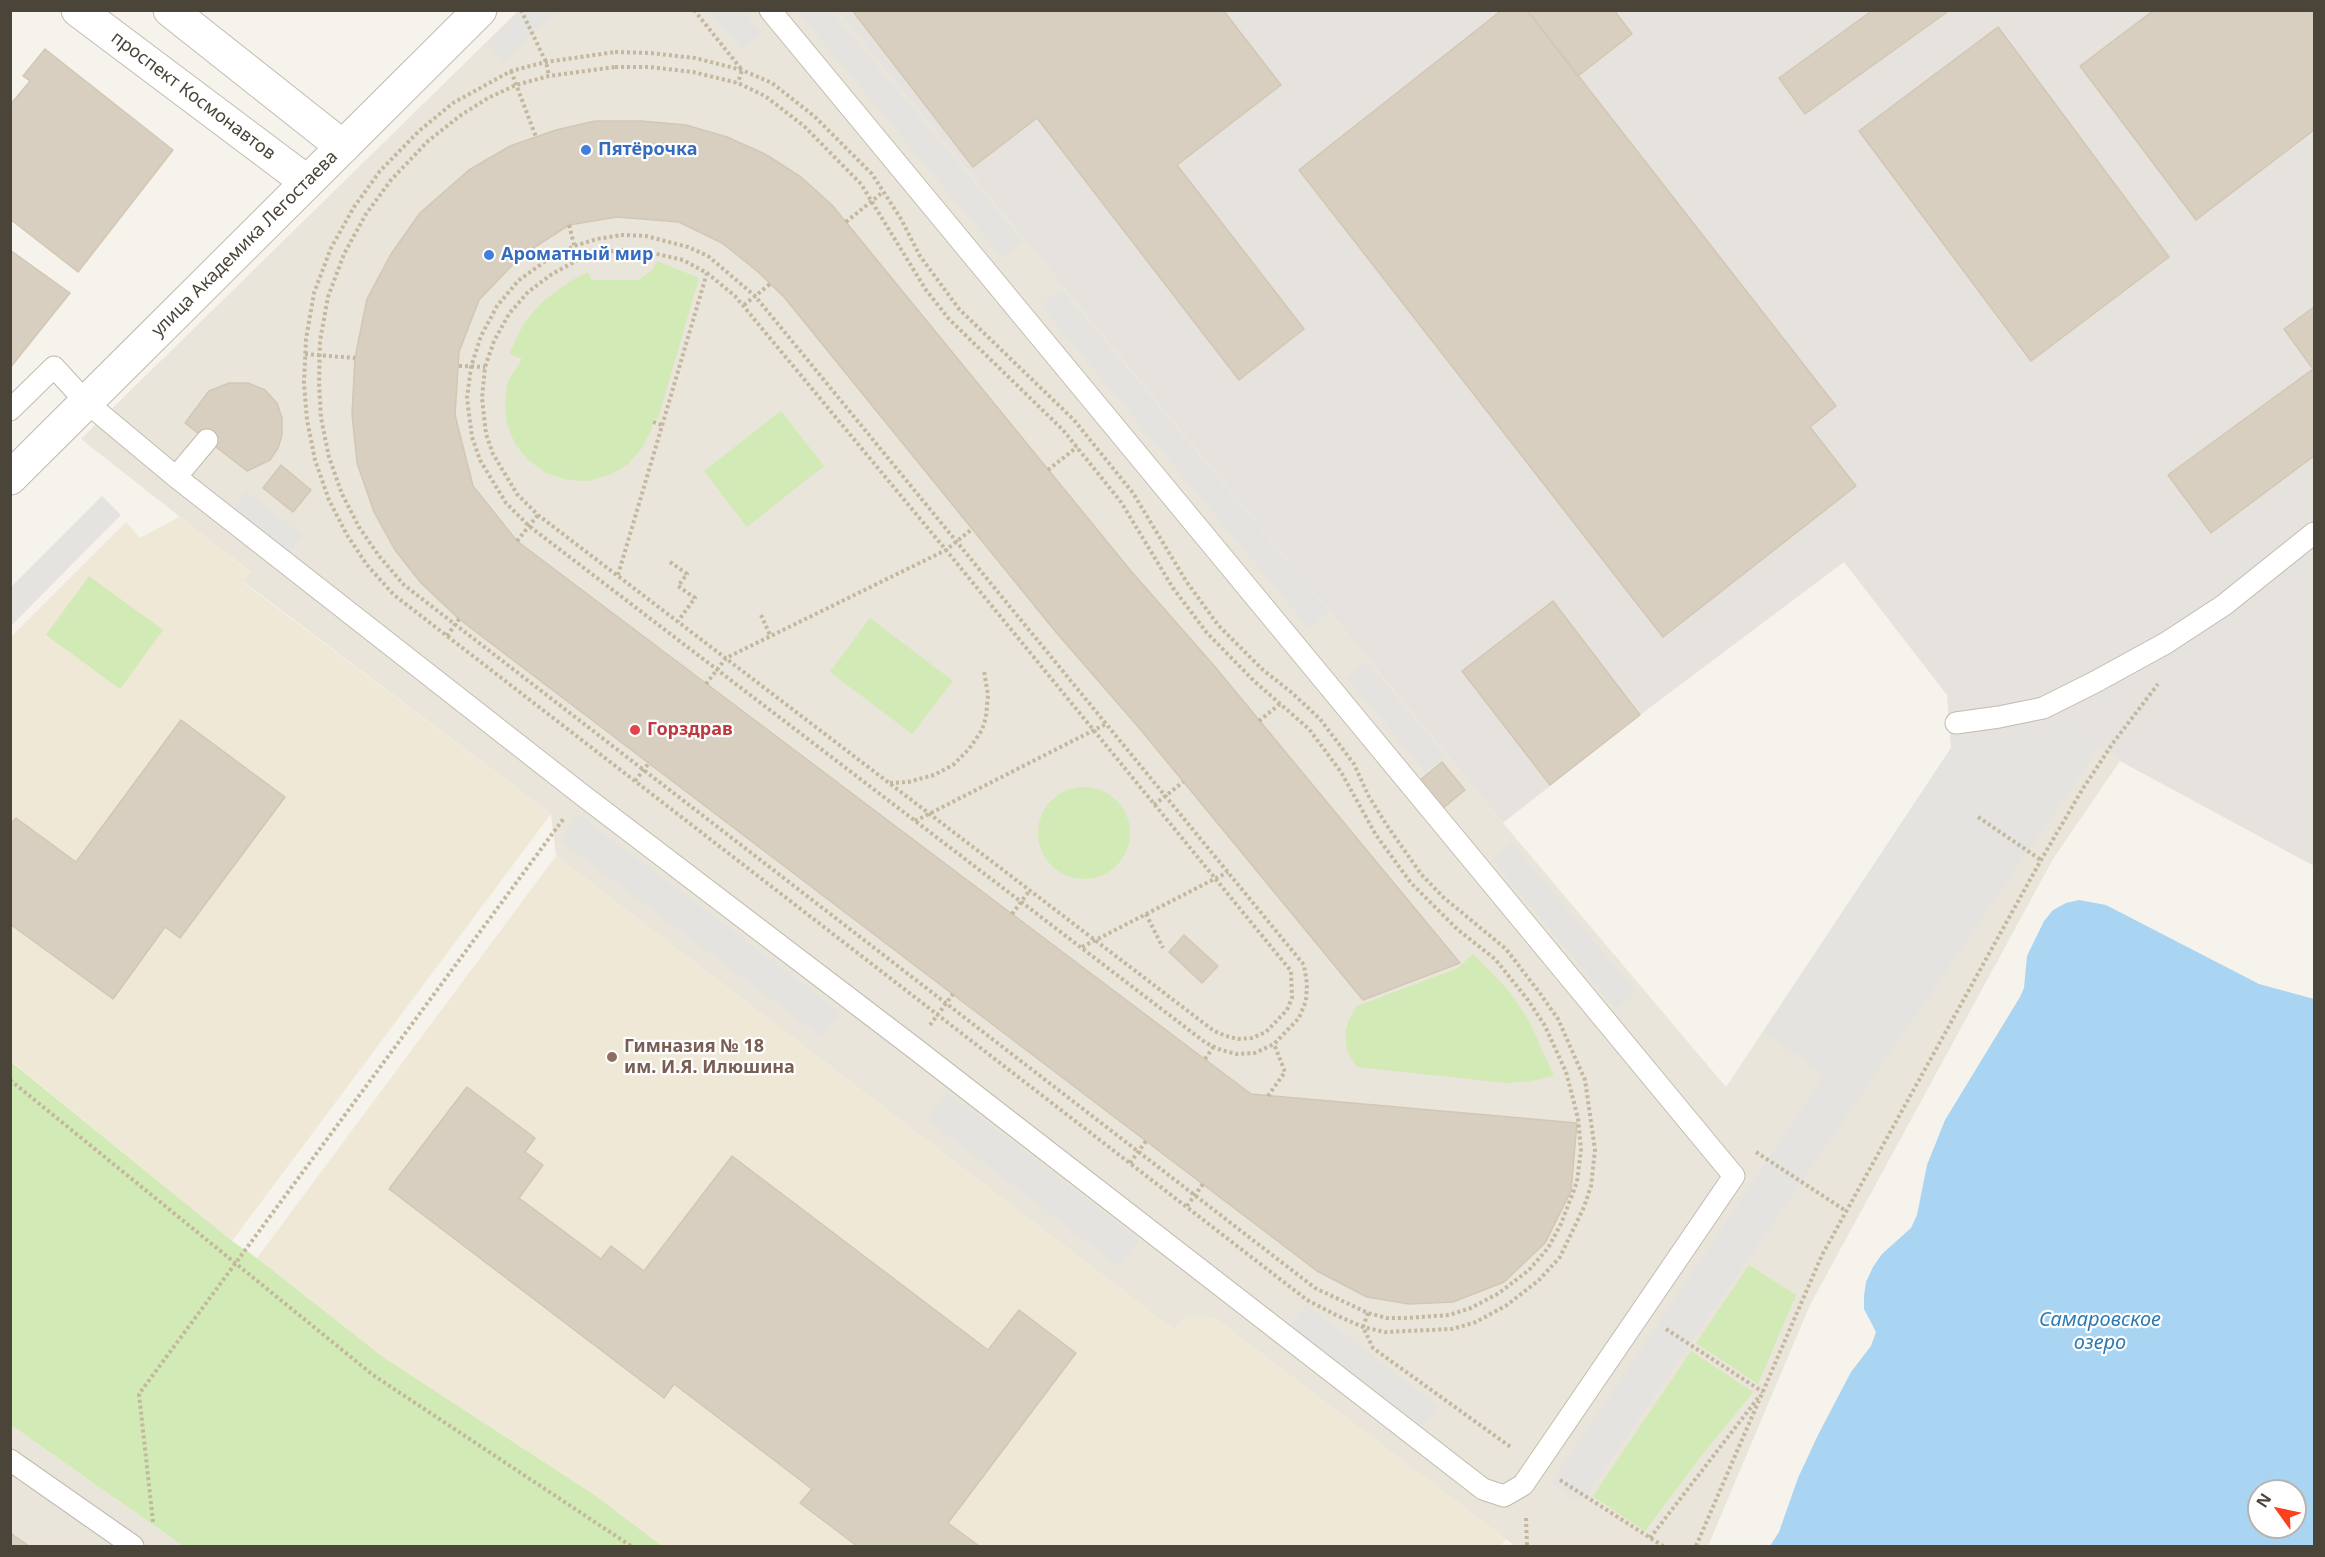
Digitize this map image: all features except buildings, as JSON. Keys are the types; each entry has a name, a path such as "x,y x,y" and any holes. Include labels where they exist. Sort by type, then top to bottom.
{"street":[{"name":"проспект Космонавтов","path":"78,10 308,182"},
{"path":"170,10 343,147"},
{"name":"улица Академика Легостаева","path":"10,478 480,10"}],"lane":[{"path":"10,410 54,367 86,402 176,477 581,794 1483,1489 1504,1496 1524,1485 1734,1176 770,10"},
{"path":"176,477 207,440"},
{"path":"1956,723 2043,708 2095,682 2166,643 2224,605 2314,533"},
{"path":"10,1460 133,1546"}],"path":[{"path":"521,10 546,62 549,76"},
{"path":"693,10 742,70"},
{"path":"615,52 695,58 742,70 772,83 814,116 872,174 920,256 959,309 1074,420 1133,493 1190,588 1218,625 1263,670 1320,719 1354,764 1383,819 1421,874 1443,897 1506,949 1558,1019 1586,1080 1595,1150 1591,1186 1574,1231 1560,1257 1539,1280 1507,1305 1476,1322 1452,1329 1427,1332 1385,1332 1363,1327 1307,1300 394,595 367,565 347,535 329,500 315,460 307,420 304,383 305,354 314,293 332,248 354,207 380,171 419,131 453,103 511,71 546,62 615,52"},
{"path":"649,67 693,72 738,84 765,96 804,126 861,184 873,200 908,264 949,319 1038,404 1077,447 1136,523 1188,610 1229,657 1309,729 1341,772 1376,835 1411,884 1449,921 1496,959 1528,1000 1545,1026 1566,1072 1578,1118 1581,1150 1577,1182 1552,1240 1529,1270 1499,1293 1471,1308 1449,1315 1387,1318 1368,1313 1315,1288 404,585 379,556 342,494 327,447 321,418 320,356 328,297 344,254 366,214 391,180 428,141 461,115 488,98 516,85 549,76 605,68 649,67"},
{"path":"738,84 742,70"},
{"path":"511,71 536,137"},
{"path":"846,222 884,191"},
{"path":"569,225 578,260"},
{"path":"621,235 668,240 708,256 745,285 755,296 1304,965 1307,984 1306,1001 1299,1018 1274,1044 1255,1053 1237,1054 1214,1046 529,526 506,503 480,460 472,437 467,398 471,367 481,336 497,306 518,281 544,262 574,246 621,235"},
{"path":"621,250 644,251 683,260 707,273 744,305 1291,971 1292,998 1287,1010 1266,1032 1252,1038 1238,1039 1214,1031 538,515 516,494 493,454 486,434 482,398 485,368 494,341 509,314 528,292 552,274 578,260 600,253 621,250"},
{"path":"618,575 707,273"},
{"path":"744,305 770,284"},
{"path":"305,354 355,358"},
{"path":"459,366 485,368"},
{"path":"653,422 662,425"},
{"path":"1048,470 1077,447"},
{"path":"517,541 538,515"},
{"path":"706,684 726,658 946,550 972,529"},
{"path":"670,562 687,574 678,586 694,598 678,621"},
{"path":"761,615 770,635"},
{"path":"447,636 459,619"},
{"path":"890,783 908,782 934,776 953,765 969,749 982,730 986,717 988,695 984,671"},
{"path":"1696,1546 1822,1255 2082,790 2113,743 2163,677"},
{"path":"1259,721 1281,703"},
{"path":"915,821 1106,724"},
{"path":"636,781 649,763"},
{"path":"1154,805 1183,782"},
{"path":"153,1523 139,1394 581,794"},
{"path":"1978,817 2041,860"},
{"path":"1082,947 1228,872"},
{"path":"1012,914 1030,890"},
{"path":"1146,914 1163,948"},
{"path":"1268,1096 1285,1072 1274,1044"},
{"path":"1205,1059 1214,1046"},
{"path":"10,1080 373,1375 631,1546"},
{"path":"1130,1163 1146,1141"},
{"path":"1752,1149 1846,1211"},
{"path":"1186,1206 1203,1184"},
{"path":"1368,1313 1363,1327 1373,1348 1537,1465 1663,1546"},
{"path":"1640,1313 1763,1391"},
{"path":"1650,1538 1763,1391"}],"shaded area":[{"path":"518,11 837,11 1503,823 1726,1087 1951,748 2063,728 2120,761 2053,859 1810,1305 1708,1546 1515,1546 1213,1317 1185,1317 1174,1330 556,856 551,814 244,582 250,572 81,439"},
{"path":"521,11 557,11 504,61 487,43"},
{"path":"709,11 743,11 762,33 742,49"},
{"path":"797,11 831,11 1022,241 1002,257"},
{"path":"837,11 2314,11 2314,866 2063,728 1951,748 1947,695 1844,562 1640,715 1503,823"},
{"path":"1061,289 1329,612 1309,628 1041,306"},
{"path":"246,492 303,536 287,556 230,512"},
{"path":"102,496 121,515 11,626 11,587"},
{"path":"181,516 250,573 244,583 551,814 232,1241 11,1061 10,638 126,522 140,538"},
{"path":"1367,662 1445,756 1425,772 1347,678"},
{"path":"2063,728 2098,749 1581,1503 1551,1483 1825,1074 1763,1032 1951,748"},
{"path":"579,815 840,1012 822,1037 560,840"},
{"path":"1512,843 1636,992 1616,1009 1492,859"},
{"name":"Гимназия № 18 им. И.Я. Илюшина","path":"556,856 1174,1330 1185,1317 1213,1317 1506,1539 1501,1546 662,1546 596,1496 383,1357 257,1258"},
{"path":"947,1092 1139,1240 1119,1266 927,1119"},
{"path":"1306,1305 1438,1406 1422,1426 1290,1325"},
{"path":"11,1425 183,1546 11,1546"}],"green space":[{"path":"657,261 699,278 658,419 653,419 652,429 642,448 627,465 609,475 588,481 567,480 546,473 528,460 515,444 507,424 505,403 508,381 522,359 509,354 524,323 543,301 569,282 588,272 592,280 639,280 653,269"},
{"path":"781,411 824,466 747,527 704,471"},
{"path":"89,576 163,630 120,689 46,635"},
{"path":"870,618 953,681 912,734 830,672"},
{"path":"1075,787 1093,787 1110,794 1123,807 1130,824 1130,842 1123,859 1110,872 1093,879 1075,879 1058,872 1045,859 1038,842 1038,824 1045,807 1058,794"},
{"path":"1473,954 1508,990 1528,1019 1554,1076 1506,1083 1357,1067 1347,1051 1345,1032 1357,1006 1458,968"},
{"path":"10,1061 232,1241 383,1357 596,1496 662,1546 183,1546 11,1425"},
{"path":"1749,1265 1796,1295 1758,1384 1696,1343"},
{"path":"1691,1351 1753,1392 1645,1531 1593,1496"}],"water":[{"name":"Самаровское озеро","path":"2079,900 2106,905 2259,984 2314,999 2314,1546 1770,1546 1779,1532 1798,1478 1818,1435 1851,1372 1871,1346 1876,1332 1864,1309 1866,1282 1882,1254 1911,1228 1917,1215 1927,1165 1945,1120 2020,997 2024,988 2027,956 2044,921 2053,910 2066,903"}],"place":[{"name":"Пятёрочка","path":"586,150"},
{"name":"Ароматный мир","path":"489,255"},
{"name":"Горздрав","path":"635,730"},
{"name":"Гимназия № 18 им. И.Я. Илюшина","path":"612,1057"}]}
